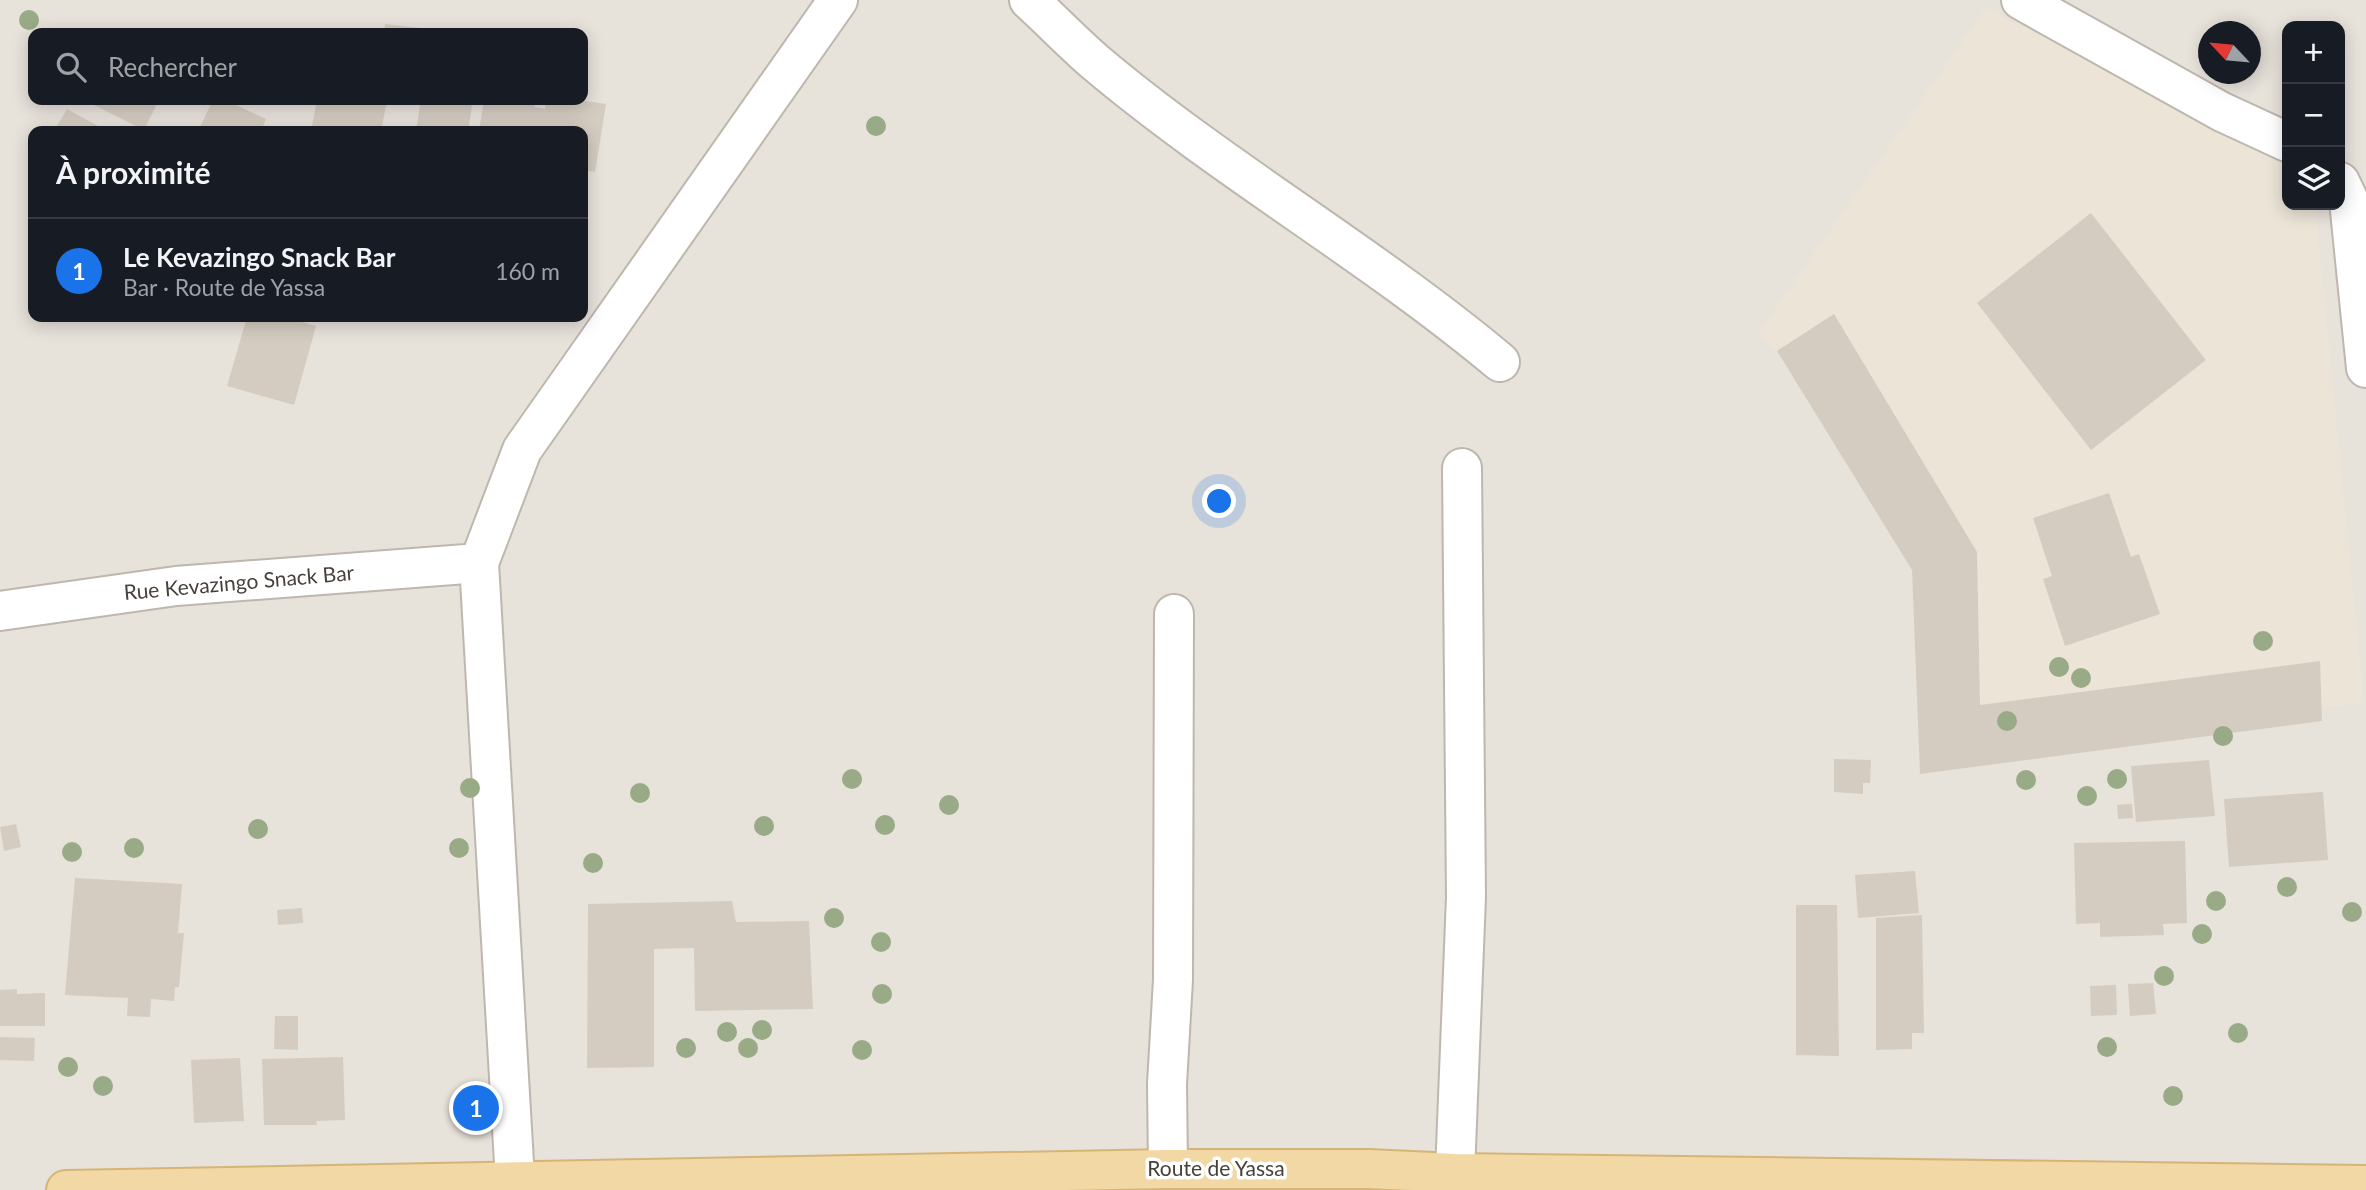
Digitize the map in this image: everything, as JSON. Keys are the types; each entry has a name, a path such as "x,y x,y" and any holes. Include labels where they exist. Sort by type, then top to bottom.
{"main road":[{"name":"Route de Yassa","path":"66,1190 1168,1168 1367,1180 1455,1172 2366,1185"}],"street":[{"path":"515,1180 479,563 522,450 838,0"},
{"path":"1029,0 1094,61 1189,135 1398,282 1500,362"},
{"path":"2021,0 2221,112 2282,140"},
{"path":"2345,193 2349,201 2366,368"},
{"path":"1455,1172 1466,897 1462,468"},
{"name":"Rue Kevazingo Snack Bar","path":"0,611 176,586 479,563"},
{"path":"1168,1168 1167,1084 1173,966 1174,614"}],"shaded area":[{"path":"0,0 2366,0 2366,1190 0,1190"},
{"path":"1985,9 2282,145 2282,210 2315,210 2364,703 2322,708 2322,721 1920,774 1912,570 1777,351 1758,333"}],"building":[{"path":"385,24 420,28 385,28"},
{"path":"588,101 606,104 595,172 588,171 588,126 480,126 483,105 535,105 545,109 545,105 588,105"},
{"path":"94,105 156,105 146,126 136,126"},
{"path":"211,105 236,105 266,119 263,126 200,126"},
{"path":"316,105 386,105 382,126 312,126"},
{"path":"420,105 472,105 469,126 417,126"},
{"path":"67,109 98,126 57,126"},
{"path":"2091,213 2206,360 2091,450 1977,303"},
{"path":"1834,314 1977,552 1980,705 2320,661 2322,721 1920,774 1912,570 1777,351"},
{"path":"246,322 302,322 316,326 294,405 227,386"},
{"path":"2109,493 2131,557 2139,554 2160,614 2065,646 2043,579 2052,576 2033,518"},
{"path":"1834,759 1871,760 1870,783 1863,783 1863,794 1834,792"},
{"path":"2209,760 2215,816 2136,822 2131,766"},
{"path":"2323,792 2328,860 2229,867 2224,799"},
{"path":"2132,804 2133,818 2118,819 2117,805"},
{"path":"16,824 21,847 4,851 0,827"},
{"path":"2185,841 2187,923 2163,924 2164,935 2100,937 2100,923 2076,924 2074,843"},
{"path":"1915,871 1919,913 1858,918 1855,875"},
{"path":"75,878 182,884 178,933 184,933 179,987 175,987 174,1001 151,999 150,1017 127,1016 128,998 65,995"},
{"path":"732,901 736,922 809,921 813,1009 695,1011 694,948 654,949 654,1067 587,1068 588,904"},
{"path":"1796,905 1837,905 1839,1056 1796,1055"},
{"path":"302,908 303,923 278,925 277,910"},
{"path":"1922,915 1924,1033 1912,1033 1912,1049 1876,1050 1876,918"},
{"path":"2153,983 2156,1014 2130,1016 2128,984"},
{"path":"2116,985 2117,1015 2091,1016 2090,986"},
{"path":"17,989 17,994 45,993 45,1026 0,1026 0,990"},
{"path":"275,1016 298,1016 298,1050 274,1049"},
{"path":"0,1037 35,1038 34,1061 0,1060"},
{"path":"343,1057 345,1120 316,1121 317,1125 264,1125 262,1059"},
{"path":"240,1058 244,1121 194,1123 191,1060"}],"place":[{"name":"Le Kevazingo Snack Bar","path":"476,1108"}]}
